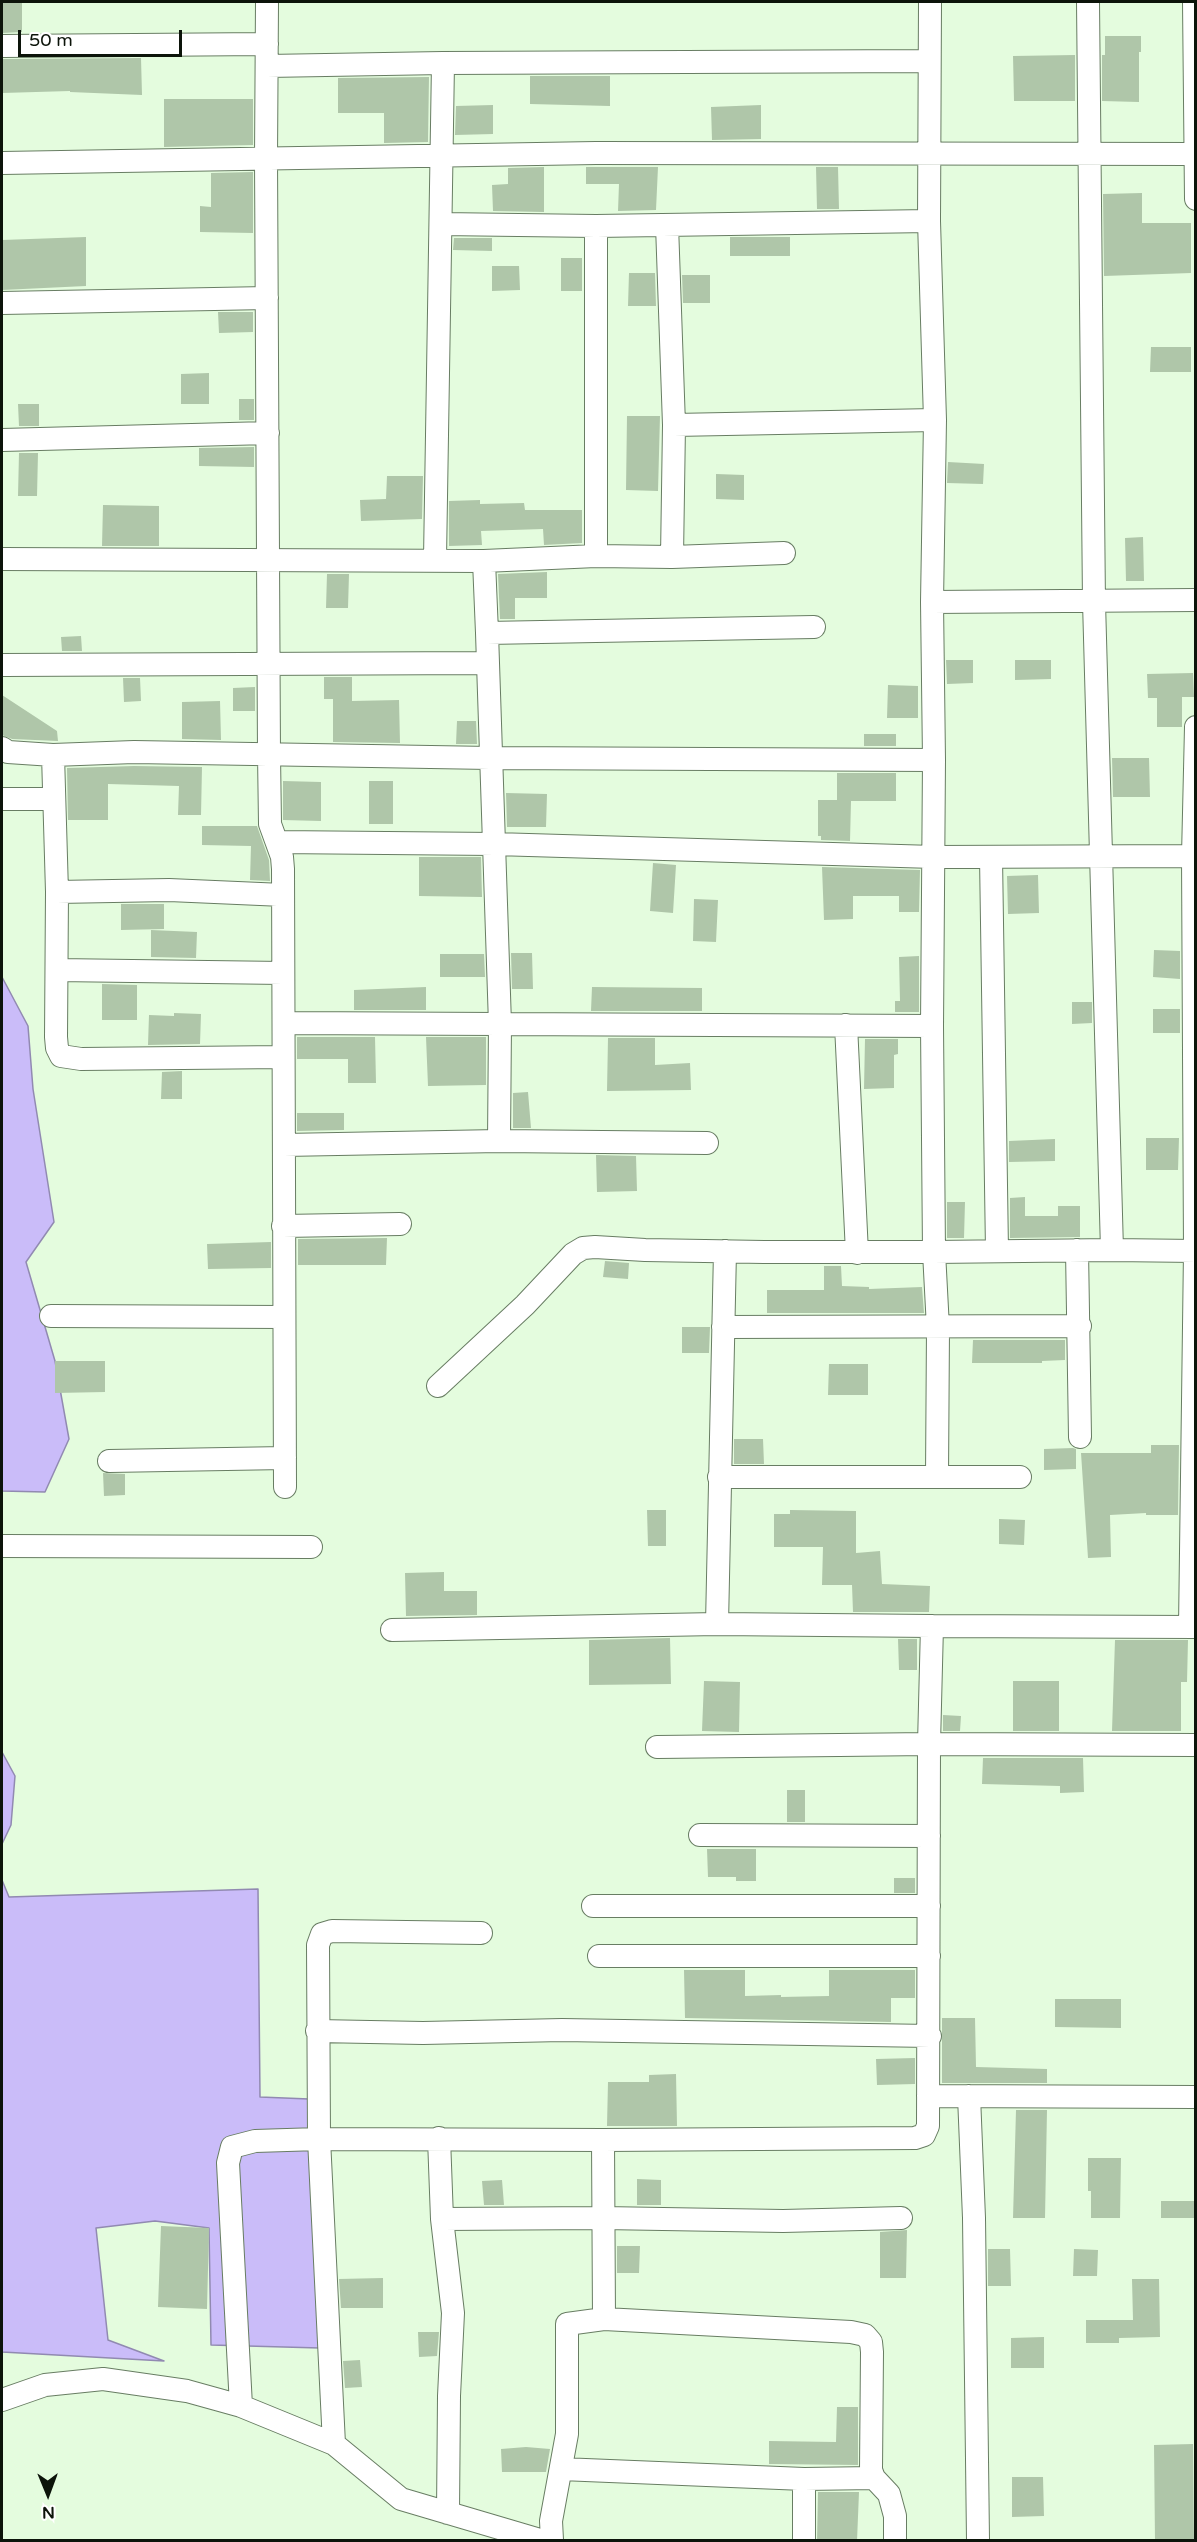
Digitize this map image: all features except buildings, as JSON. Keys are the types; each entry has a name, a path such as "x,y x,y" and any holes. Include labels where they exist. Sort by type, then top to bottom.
{"street":[{"path":"267,2 269,755 270,824 282,857 283,895 285,1487"},
{"path":"930,2 929,221 935,420 932,602 934,760 932,1026 934,1252 938,1328 937,1476"},
{"path":"1089,2 1094,602 1112,1250"},
{"path":"1194,2 1196,200"},
{"path":"2,46 267,44"},
{"path":"267,66 929,61"},
{"path":"435,559 443,63"},
{"path":"2,163 441,155 1195,154"},
{"path":"441,224 596,226 929,221"},
{"path":"667,225 674,425 672,557"},
{"path":"596,226 596,556"},
{"path":"2,303 267,298"},
{"path":"674,425 935,420"},
{"path":"2,440 268,433"},
{"path":"2,559 484,561 596,556 672,557 784,553"},
{"path":"484,561 500,1024 499,1142"},
{"path":"932,602 1196,600"},
{"path":"487,633 814,627"},
{"path":"2,665 487,663"},
{"path":"392,1630 717,1624 1193,1627 1196,727"},
{"path":"2,748 8,752 54,755 134,752 490,758 934,760"},
{"path":"54,755 57,892 56,1037 57,1048 61,1056 81,1059 284,1057"},
{"path":"2,799 54,799"},
{"path":"277,842 495,844 991,857 1194,856"},
{"path":"991,857 997,1251"},
{"path":"57,892 170,890 283,895"},
{"path":"57,970 283,973"},
{"path":"284,1023 932,1026"},
{"path":"846,1025 857,1252"},
{"path":"284,1145 499,1142 707,1143"},
{"path":"283,1226 400,1224"},
{"path":"438,1386 525,1305 573,1254 583,1248 857,1252 1195,1251"},
{"path":"1077,1250 1080,1437"},
{"path":"717,1624 725,1251"},
{"path":"51,1316 284,1317"},
{"path":"723,1327 1080,1326"},
{"path":"109,1461 285,1458"},
{"path":"719,1477 1020,1477"},
{"path":"2,1546 310,1547"},
{"path":"241,2406 228,2156 232,2147 242,2143 319,2139 915,2138 924,2135 928,2126 930,2036 929,1744 932,1626"},
{"path":"657,1747 929,1744 1196,1745"},
{"path":"700,1835 929,1836"},
{"path":"593,1906 929,1906"},
{"path":"334,2444 319,2139 318,1945 322,1934 343,1930 481,1933"},
{"path":"599,1956 929,1956"},
{"path":"317,2031 562,2030 930,2036"},
{"path":"928,2096 1196,2097"},
{"path":"969,2096 974,2218 978,2541"},
{"path":"439,2138 442,2219 453,2313 449,2396 448,2513"},
{"path":"603,2140 604,2319"},
{"path":"442,2219 603,2218 783,2221 901,2218"},
{"path":"552,2541 551,2521 567,2434 567,2324 604,2319 850,2332 865,2335 872,2342 873,2478 889,2494 895,2516 895,2541"},
{"path":"2,2400 45,2385 103,2379 187,2391 241,2406 334,2444 401,2499 540,2541"},
{"path":"561,2469 804,2479 873,2478"},
{"path":"804,2479 804,2541"}],"shaded area":[{"path":"2,977 28,1026 33,1089 54,1222 26,1262 55,1361 69,1439 45,1492 2,1491"},
{"path":"2,1752 15,1776 11,1825 2,1844"},
{"path":"2,1880 9,1897 258,1889 260,2097 309,2099 320,2348 211,2345 209,2228 155,2221 96,2228 108,2340 164,2361 2,2352"}]}
